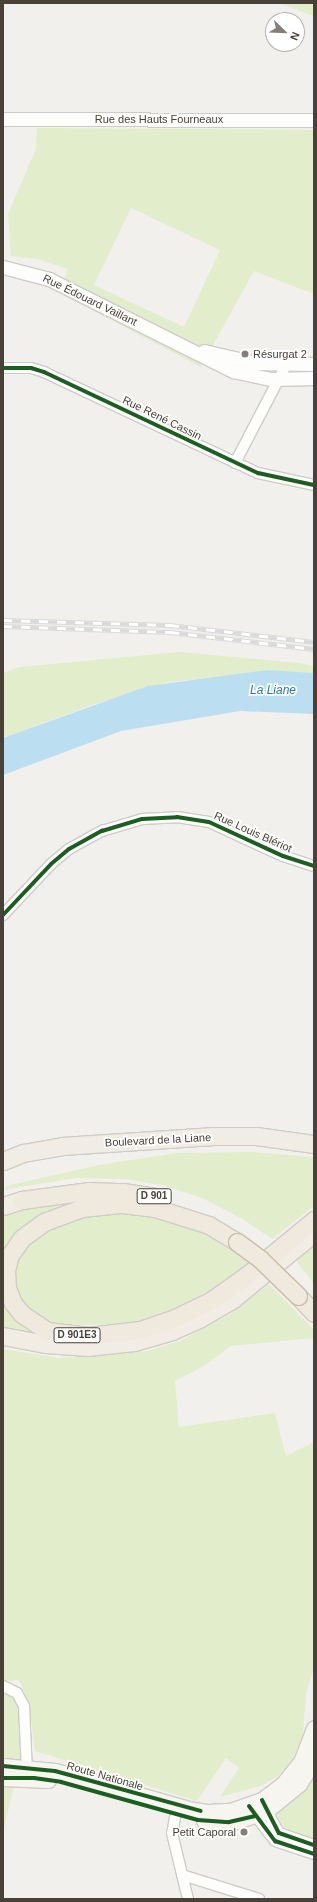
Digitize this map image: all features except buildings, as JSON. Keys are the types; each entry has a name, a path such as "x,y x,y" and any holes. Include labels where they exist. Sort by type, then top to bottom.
{"highway":[{"name":"D 901","path":"22,1200 83,1191 144,1194 197,1210 276,1260 305,1296 314,1313"},
{"name":"D 901E3","path":"241,1239 208,1225 155,1208 120,1204 82,1208 44,1222 22,1238 10,1256 6,1270 7,1288 13,1303 22,1314 47,1331 89,1336 140,1330 184,1315 222,1294 314,1220"}],"main road":[{"name":"Boulevard de la Liane","path":"3,1160 32,1151 62,1146 220,1136 256,1136 314,1144"},
{"name":"D 901","path":"3,1206 22,1200"},
{"name":"D 901E3","path":"3,1336 46,1344 87,1347 129,1343 168,1333 199,1319 233,1299 314,1233"},
{"name":"Route Nationale","path":"258,1809 298,1767 307,1751 314,1728"},
{"name":"Route Nationale","path":"3,1766 27,1772 66,1774 176,1810 220,1822 258,1809 299,1784 314,1760"},
{"name":"Route Nationale","path":"3,1778 27,1772"}],"street":[{"name":"Rue des Hauts Fourneaux","path":"3,119 314,120"},
{"name":"Rue Édouard Vaillant","path":"3,267 49,279 174,341 208,361 233,372 278,380 314,378"},
{"name":"Rue Édouard Vaillant","path":"174,341 237,360 286,365 314,364"},
{"path":"235,463 286,365"},
{"name":"Rue René Cassin","path":"3,368 31,368 51,374 235,463 270,477 314,485"},
{"name":"Rue Louis Blériot","path":"3,915 51,864 69,850 102,831 142,819 177,817 209,822 283,856 314,866"},
{"path":"3,1686 17,1693 24,1706 27,1772"},
{"path":"258,1809 282,1835 314,1846"},
{"path":"258,1809 274,1841 314,1854"},
{"path":"176,1810 172,1832 188,1899"},
{"path":"182,1875 259,1899"}],"green space":[{"path":"279,3 314,3 314,16"},
{"path":"37,128 314,130 314,294 254,271 201,367 59,293 68,269 38,259 11,256 8,214 36,149","holes":["131,208 220,250 184,327 94,285"]},
{"path":"180,652 299,663 314,666 314,673 268,670 220,677 168,682 92,705 3,738 3,673 19,667"},
{"path":"250,1152 314,1157 314,1206 272,1239 244,1220 204,1199 166,1186 125,1179 75,1178 3,1190 10,1185 99,1165 177,1153"},
{"path":"71,1200 82,1214 128,1211 168,1218 199,1229 249,1263 207,1292 172,1309 139,1321 110,1325 52,1324 32,1334 3,1329 3,1215"},
{"path":"314,1246 314,1284 296,1261"},
{"path":"269,1284 314,1330 314,1338 231,1346 204,1366 175,1381 179,1427 275,1413 286,1456 314,1442 314,1667 306,1694 303,1734 293,1759 278,1776 261,1786 220,1797 239,1768 226,1758 197,1801 35,1751 29,1703 19,1680 3,1681 3,1349 59,1358 147,1351 180,1341 229,1315"},
{"path":"3,1690 17,1699 21,1721 21,1757 3,1832"},
{"path":"314,1769 314,1839 286,1831 278,1818 278,1811 306,1784"}],"water":[{"name":"La Liane","path":"268,670 314,673 314,714 240,711 121,731 3,775 3,738 148,686"}],"railway":[{"path":"3,620 170,625 314,642"},
{"path":"3,626 170,632 314,649"}],"cycle path":[{"path":"3,368 31,368 44,372 258,473 314,485"},
{"path":"3,915 51,864 69,849 102,831 142,819 177,817 209,822 283,856 314,866"},
{"path":"3,1766 55,1771 201,1811"},
{"path":"3,1778 34,1778 61,1782 198,1820 229,1822 255,1816"},
{"path":"262,1800 279,1833 314,1845"},
{"path":"249,1806 275,1841 314,1854"}],"place":[{"name":"Résurgat 2","path":"245,354"},
{"name":"Petit Caporal","path":"244,1832"}]}
